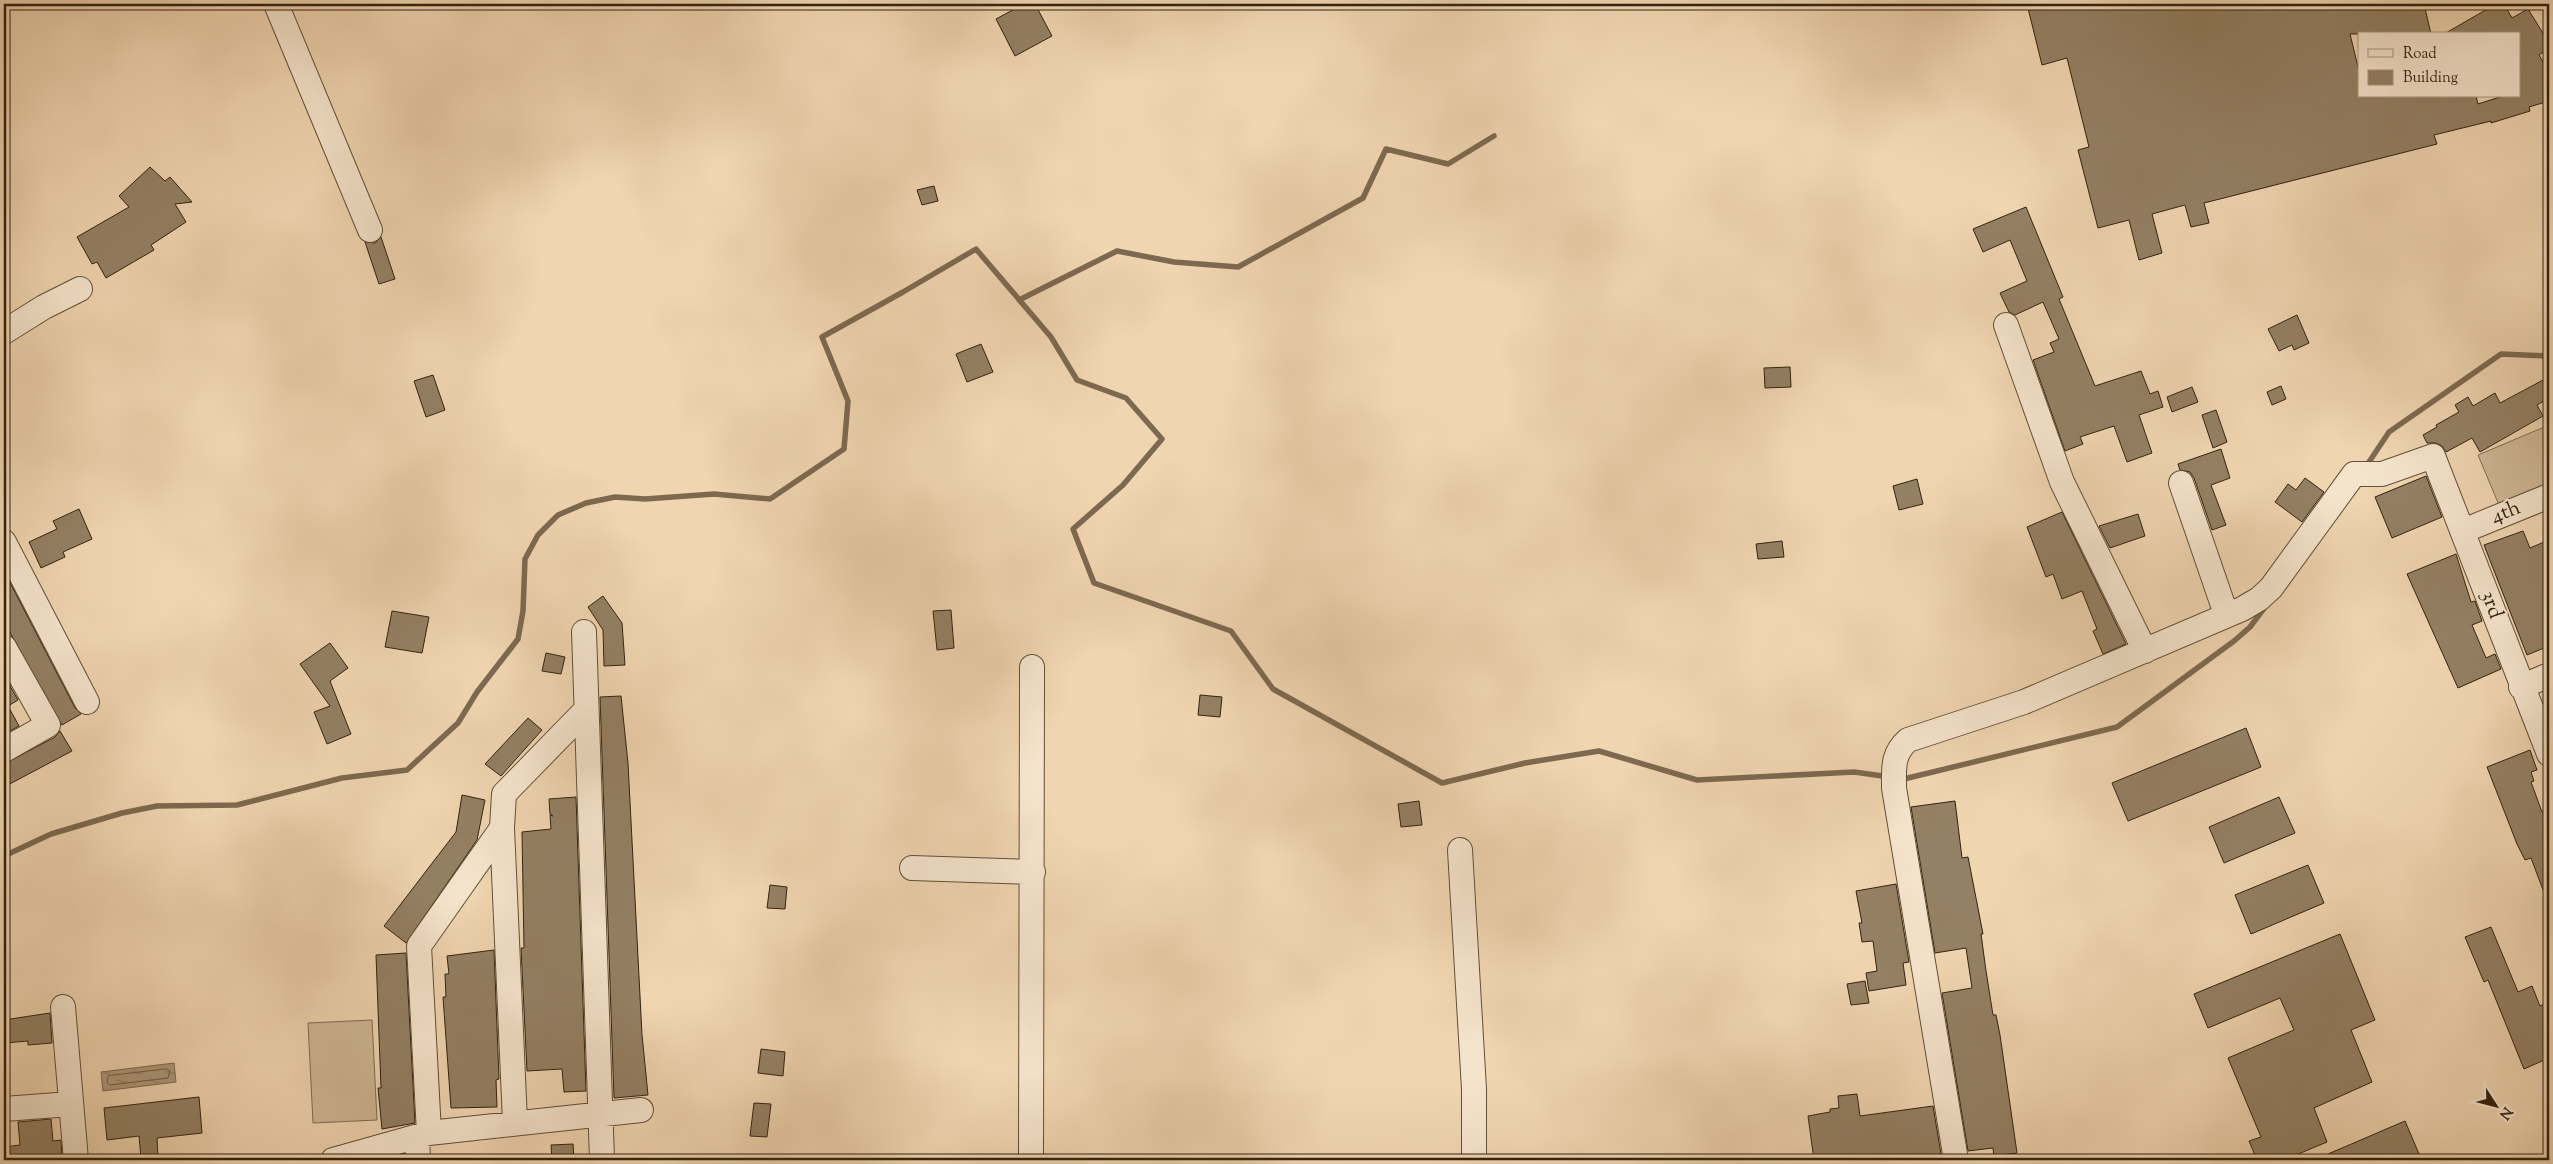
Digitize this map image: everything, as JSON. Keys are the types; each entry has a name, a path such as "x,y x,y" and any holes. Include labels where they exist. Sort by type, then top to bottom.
{"street":[{"path":"276,4 370,230"},
{"path":"4,332 80,289"},
{"path":"2006,325 2062,482 2145,651"},
{"name":"3rd","path":"2226,614 2259,598 2271,588 2359,473 2382,474 2433,456 2521,687 2549,754"},
{"path":"1956,1160 1894,788 1893,761 1900,746 1908,740 2024,702 2145,651 2226,614 2181,483"},
{"name":"4th","path":"2463,531 2549,496"},
{"path":"4,542 88,702"},
{"path":"584,632 602,1114 602,1160"},
{"path":"4,647 48,725 4,750"},
{"path":"1032,667 1032,1160"},
{"path":"2521,687 2549,675"},
{"path":"515,1122 502,828 504,794 586,710"},
{"path":"421,1144 419,946 502,828"},
{"path":"1460,850 1474,1089 1474,1160"},
{"path":"912,868 1033,872"},
{"path":"63,1007 76,1160"},
{"path":"4,1110 71,1104"},
{"path":"333,1160 421,1144 515,1122 641,1110"}],"shaded area":[{"path":"2549,425 2549,484 2499,505 2478,455"},
{"path":"372,1020 377,1120 313,1123 308,1023"}],"water":[{"path":"174,1063 176,1082 103,1091 101,1072"}],"building":[{"path":"1024,4 1035,4 1052,36 1015,56 996,19"},
{"path":"2027,4 2424,4 2431,32 2358,32 2358,34 2350,34 2358,67 2358,98 2476,98 2478,104 2497,98 2520,98 2520,32 2447,32 2496,4 2504,4 2512,18 2528,9 2549,43 2549,48 2539,55 2548,70 2545,71 2549,83 2549,101 2529,107 2530,111 2491,123 2491,121 2434,135 2437,144 2204,203 2209,223 2191,227 2185,205 2152,214 2162,253 2139,260 2129,220 2098,228 2078,150 2089,147 2067,58 2042,65"},
{"path":"150,167 165,181 170,177 192,202 175,204 186,222 151,245 154,250 106,278 97,262 92,264 77,237 129,207 119,196"},
{"path":"934,186 938,201 922,205 917,190"},
{"path":"2026,207 2063,297 2059,299 2095,386 2141,371 2150,394 2158,391 2163,407 2139,415 2152,453 2127,462 2114,426 2080,437 2083,444 2065,451 2033,360 2054,352 2050,343 2059,339 2043,302 2015,315 2009,312 2000,293 2027,281 2010,240 1983,252 1973,229"},
{"path":"381,237 395,279 379,284 365,242 375,243"},
{"path":"2297,315 2309,343 2294,350 2292,345 2279,351 2268,329"},
{"path":"981,344 993,372 967,382 956,354"},
{"path":"1790,367 1791,387 1765,388 1764,368"},
{"path":"433,375 445,410 426,417 414,381"},
{"path":"2545,379 2549,388 2549,398 2537,405 2543,416 2480,452 2472,438 2446,452 2442,446 2436,443 2427,443 2423,435 2459,412 2455,405 2468,397 2473,406 2495,393 2500,403"},
{"path":"2281,386 2286,399 2272,405 2267,392"},
{"path":"2192,387 2198,402 2172,412 2167,397"},
{"path":"2216,410 2227,442 2213,448 2202,415"},
{"path":"2221,449 2230,478 2211,485 2226,525 2212,530 2194,478 2190,472 2180,470 2178,464"},
{"path":"2426,476 2442,517 2392,538 2375,497"},
{"path":"2305,478 2324,492 2302,522 2275,502 2288,484 2296,490"},
{"path":"1917,479 1923,504 1899,510 1893,486"},
{"path":"79,509 92,539 63,552 65,557 41,568 29,542 57,529 53,521"},
{"path":"2062,512 2126,644 2103,654 2093,631 2097,629 2082,591 2062,599 2053,574 2046,577 2027,527"},
{"path":"2138,514 2145,536 2110,548 2099,526"},
{"path":"2523,531 2530,548 2549,540 2549,646 2527,655 2484,545"},
{"path":"1782,541 1784,557 1758,559 1756,544"},
{"path":"2456,554 2471,602 2475,601 2482,621 2472,625 2486,658 2495,654 2501,669 2458,688 2407,574"},
{"path":"4,571 75,708 81,714 62,725 4,622"},
{"path":"603,596 622,623 625,665 604,666 603,630 588,607"},
{"path":"951,610 954,648 937,650 933,611"},
{"path":"392,611 429,617 422,653 385,647"},
{"path":"330,643 348,668 330,681 351,734 327,744 314,712 330,706 300,664"},
{"path":"546,653 565,657 561,674 542,671"},
{"path":"6,679 18,700 8,706 19,726 4,734 4,680"},
{"path":"1200,695 1222,697 1220,717 1198,715"},
{"path":"621,696 628,763 642,1035 648,1095 614,1098 600,697"},
{"path":"528,718 542,730 501,776 485,764"},
{"path":"2246,728 2261,767 2128,821 2112,783"},
{"path":"60,731 72,751 4,787 4,764 55,737"},
{"path":"2530,750 2537,770 2531,772 2534,781 2531,782 2542,812 2549,809 2548,903 2531,858 2525,860 2517,844 2487,767"},
{"path":"462,795 485,800 477,840 406,943 384,926 456,832"},
{"path":"576,797 586,1091 564,1092 562,1069 527,1071 521,948 524,948 522,832 551,829 550,815 553,816 550,814 549,799"},
{"path":"2279,797 2295,833 2224,863 2209,827"},
{"path":"1419,801 1422,825 1401,827 1398,804"},
{"path":"1955,801 1962,858 1968,857 1983,934 1981,934 1986,971 1993,1015 1996,1015 2000,1035 2017,1153 1994,1156 1993,1148 1968,1151 1942,993 1972,988 1966,948 1935,953 1911,807"},
{"path":"2308,865 2324,903 2251,934 2235,895"},
{"path":"1896,884 1909,962 1903,963 1906,985 1869,991 1866,973 1877,971 1873,941 1862,942 1859,923 1862,923 1856,891"},
{"path":"770,885 787,887 785,909 767,908"},
{"path":"2491,927 2518,992 2532,986 2540,1006 2549,1002 2549,1058 2524,1069 2488,980 2484,982 2465,937"},
{"path":"2340,934 2375,1020 2351,1030 2372,1082 2314,1108 2327,1142 2284,1160 2257,1160 2249,1141 2261,1137 2228,1058 2294,1030 2280,998 2208,1028 2194,994"},
{"path":"494,950 499,1079 496,1080 497,1107 451,1108 443,997 446,997 445,974 449,974 447,956"},
{"path":"406,953 415,1123 382,1129 378,1088 381,1088 376,955"},
{"path":"1865,981 1869,1003 1851,1005 1847,984"},
{"path":"50,1013 52,1043 28,1045 28,1041 4,1043 4,1020"},
{"path":"761,1049 785,1052 783,1076 758,1073"},
{"path":"1857,1094 1860,1116 1933,1106 1942,1160 1912,1160 1912,1156 1864,1160 1814,1160 1808,1116 1830,1112 1830,1109 1839,1108 1838,1096"},
{"path":"199,1097 202,1133 157,1138 158,1157 141,1158 139,1136 107,1140 104,1108"},
{"path":"754,1103 771,1104 767,1137 750,1136"},
{"path":"51,1119 53,1141 61,1140 62,1160 4,1160 4,1147 20,1145 18,1122"},
{"path":"2405,1121 2419,1154 2403,1160 2314,1160"},
{"path":"573,1144 574,1160 552,1160 551,1145"}],"waterway":[{"path":"1019,300 1117,251 1174,262 1238,267 1363,198 1386,149 1448,164 1494,136"},
{"path":"4,856 51,834 122,813 157,806 237,805 342,778 407,770 458,723 477,692 518,639 523,611 525,559 538,535 558,515 586,503 615,497 645,499 714,494 770,499 844,449 848,401 822,337 976,249 1051,337 1077,380 1126,398 1162,439 1123,485 1073,529 1094,583 1231,631 1273,689 1442,783 1525,763 1599,751 1697,780 1854,772 1890,777"},
{"path":"2365,468 2389,432 2501,354 2549,356"},
{"path":"1899,778 1904,779 2117,727 2234,641 2250,627 2265,607"}]}
